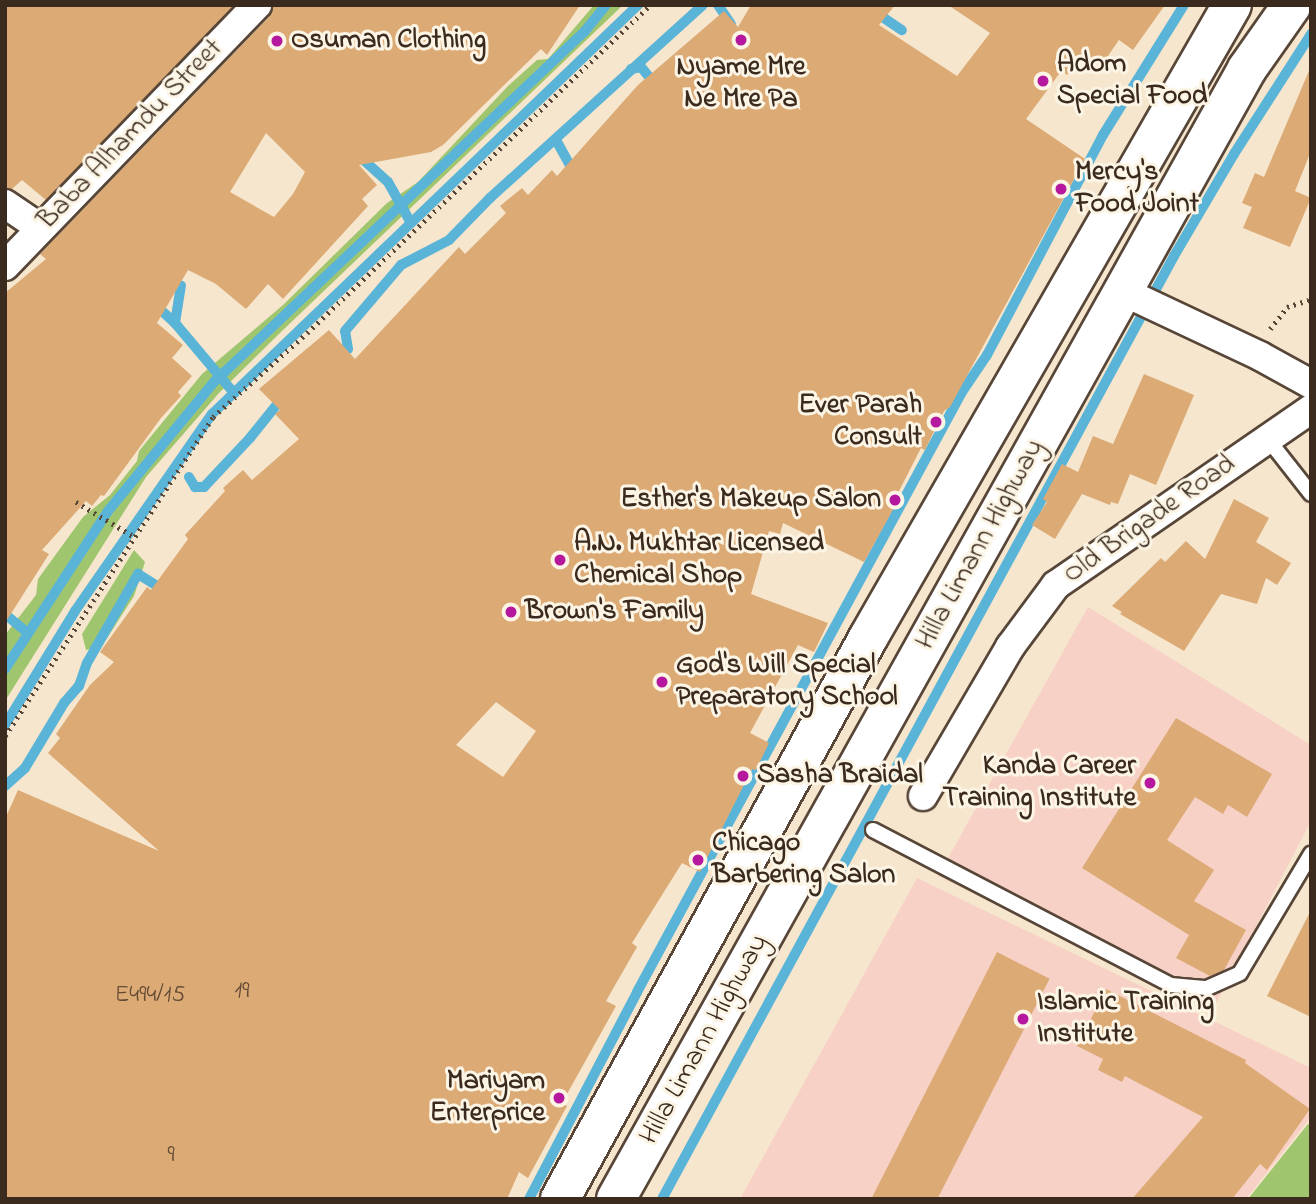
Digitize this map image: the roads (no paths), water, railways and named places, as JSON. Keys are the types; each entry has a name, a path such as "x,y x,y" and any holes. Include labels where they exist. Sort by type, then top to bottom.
{"main road":[{"name":"Hilla Limann Highway","path":"560,1199 868,638 1232,5"},
{"name":"Hilla Limann Highway","path":"616,1199 1247,69 1292,5"}],"street":[{"name":"Baba Alhamdu Street","path":"5,265 257,5"},
{"path":"5,204 39,227"},
{"path":"1122,291 1260,356 1311,384"},
{"name":"Old Brigade Road","path":"923,796 1010,647 1056,585 1311,409"}],"lane":[{"path":"1267,438 1311,495"},
{"path":"873,830 1171,985 1207,988 1240,973 1311,854"}],"waterway":[{"path":"5,669 108,511 214,382 585,31 606,5"},
{"path":"5,725 75,611 212,414 638,5"},
{"path":"336,357 348,349 345,331 401,265 449,240 490,198 703,5"},
{"path":"718,5 731,24"},
{"path":"529,1199 637,992 962,392 987,355 1103,135 1184,5"},
{"path":"872,10 902,30"},
{"path":"662,1199 1174,256 1234,154 1311,34"},
{"path":"631,69 641,67 657,87"},
{"path":"556,140 574,173"},
{"path":"358,155 388,182 411,223"},
{"path":"175,323 181,285"},
{"path":"154,304 175,323 234,393"},
{"path":"189,477 195,487 204,487 250,438 283,397"},
{"path":"5,786 25,768 64,703 79,686 87,663 138,574 167,592"},
{"path":"5,614 28,633"}],"place":[{"name":"Nyame Mre Ne Mre Pa","path":"741,40"},
{"name":"Osuman Clothing","path":"277,41"},
{"name":"Adom Special Food","path":"1043,81"},
{"name":"Mercy's Food Joint","path":"1061,189"},
{"name":"Ever Parah Consult","path":"936,422"},
{"name":"Esther's Makeup Salon","path":"895,500"},
{"name":"A.N. Mukhtar Licensed Chemical Shop","path":"560,560"},
{"name":"Brown's Family","path":"511,612"},
{"name":"God's Will Special Preparatory School","path":"662,682"},
{"name":"Sasha Braidal","path":"743,776"},
{"name":"Kanda Career Training Institute","path":"1150,783"},
{"name":"Chicago Barbering Salon","path":"698,860"},
{"name":"Islamic Training Institute","path":"1023,1019"},
{"name":"Mariyam Enterprice","path":"559,1098"}]}
